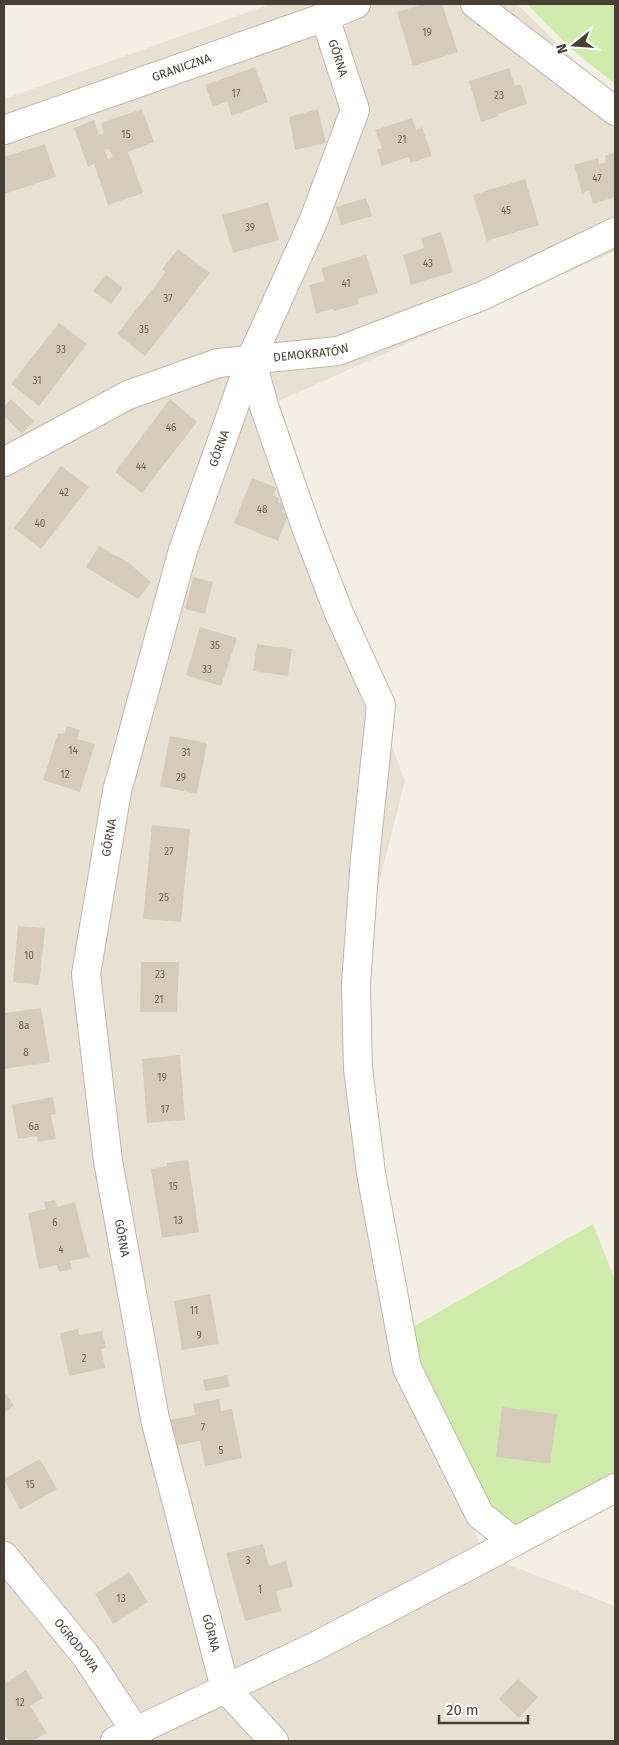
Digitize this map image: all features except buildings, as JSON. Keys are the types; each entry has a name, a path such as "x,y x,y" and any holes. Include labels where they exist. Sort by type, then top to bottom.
{"street":[{"name":"GRANICZNA","path":"4,130 325,18 356,4"},
{"path":"475,4 615,111"},
{"name":"GÓRNA","path":"225,1688 155,1419 108,1161 86,974 117,791 183,550 252,359 313,222 355,110 325,18"},
{"name":"DEMOKRATÓW","path":"4,462 128,395 218,363 338,351 482,296 615,232"},
{"path":"252,359 265,410 311,539 339,614 381,705 365,859 356,984 358,1069 371,1173 407,1368 480,1515 514,1542"},
{"path":"130,1738 225,1688 316,1646 615,1488"},
{"name":"OGRODOWA","path":"4,1556 86,1656 130,1738"},
{"path":"225,1688 274,1741"}],"shaded area":[{"path":"271,4 517,4 615,100 615,251 265,407 405,781 357,969 396,1321 484,1555 615,1606 615,1741 4,1741 4,99"}],"green space":[{"path":"527,4 615,4 615,84 569,47"},
{"path":"593,1224 615,1280 615,1480 515,1534 486,1509 404,1332"}]}
